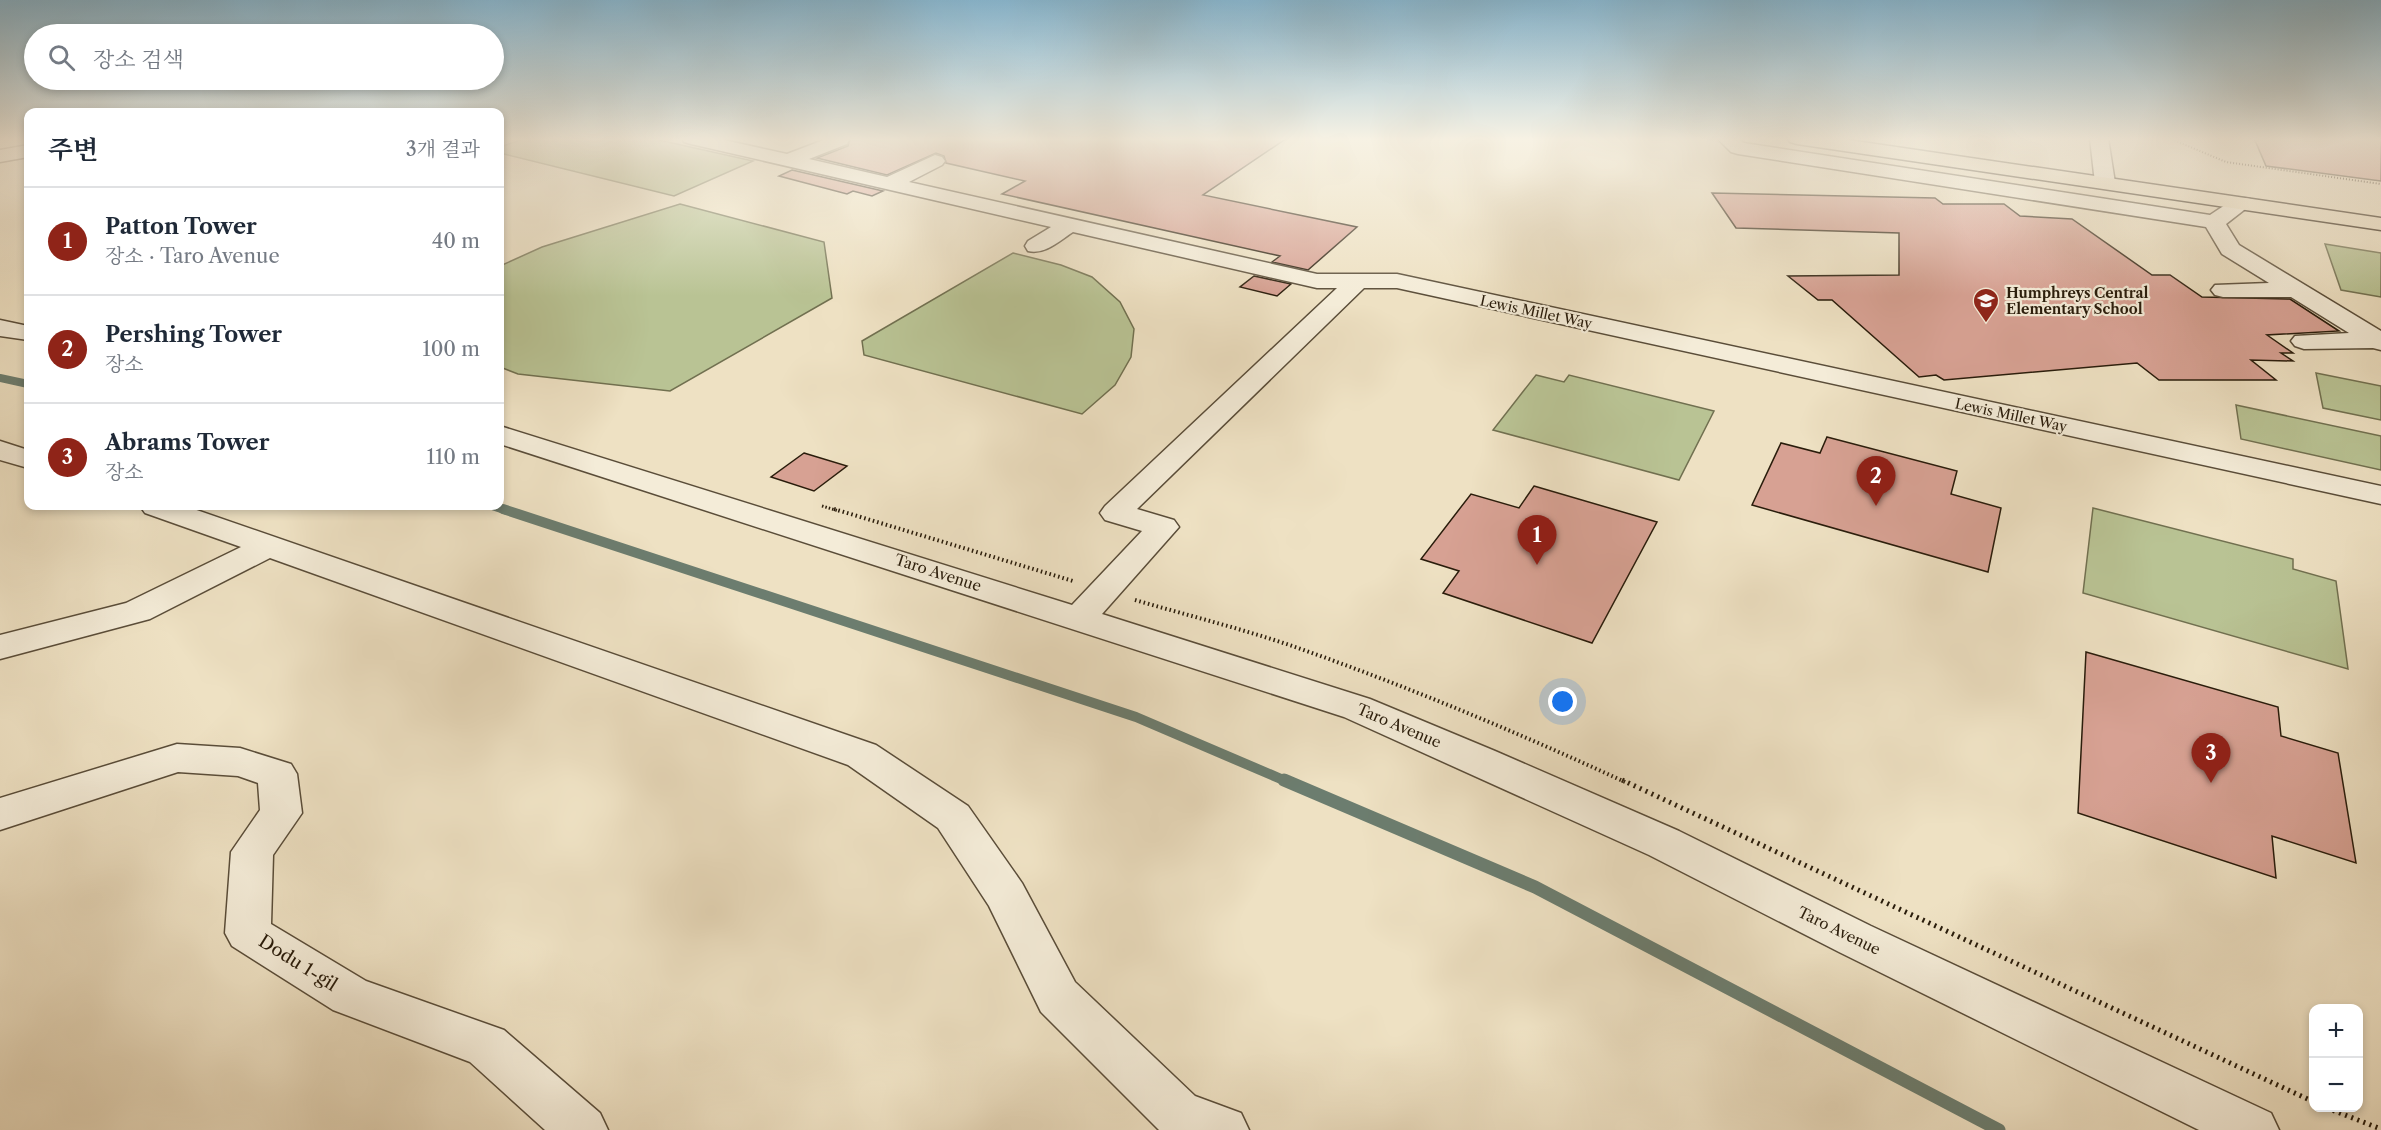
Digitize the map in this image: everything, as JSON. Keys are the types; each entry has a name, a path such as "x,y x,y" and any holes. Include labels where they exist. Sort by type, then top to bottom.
{"main road":[{"path":"2158,191 2381,224"}],"street":[{"name":"Lewis Millet Way","path":"928,191 1317,281 1397,281 2381,495"},
{"path":"2013,191 2214,222 2243,203"},
{"path":"2214,222 2230,249 2380,341"},
{"path":"1036,246 1069,225"},
{"path":"1079,618 1163,527 1116,513 1359,280"},
{"path":"2223,290 2296,290"},
{"path":"0,328 24,332"},
{"path":"2304,341 2380,341"},
{"name":"Taro Avenue","path":"504,436 1357,708 1664,843 1855,939 2253,1130"},
{"path":"167,510 862,755 953,817 1006,895 1058,997 1190,1125"},
{"path":"0,647 138,611 268,546"},
{"name":"Dodu 1-gil","path":"0,814 177,758 240,762 276,774 281,813 252,852 248,933 350,996 487,1046 582,1130"}],"path":[{"path":"2339,1112 2381,1129"}],"green space":[{"path":"653,191 686,191 674,196"},
{"path":"680,204 824,242 832,298 670,391 518,374 504,369 504,264 542,247"},
{"path":"2325,244 2381,253 2381,297 2341,290"},
{"path":"1013,253 1061,265 1092,277 1120,302 1134,329 1131,357 1115,385 1082,414 864,355 862,341"},
{"path":"2316,373 2381,386 2381,420 2323,408"},
{"path":"1536,375 1564,382 1569,375 1714,411 1679,480 1493,430"},
{"path":"2236,405 2381,436 2381,470 2241,439"},
{"path":"2093,508 2293,559 2293,569 2336,581 2348,669 2083,593"}],"building":[{"path":"835,191 883,191 872,196 853,191 847,194"},
{"path":"1008,191 1209,191 1203,195 1357,227 1308,270 1272,262 1280,256 1002,194"},
{"path":"1712,193 1935,198 1943,204 2004,204 2020,216 2072,219 2152,275 2170,275 2202,297 2290,299 2339,331 2267,335 2293,353 2281,353 2293,361 2251,360 2276,380 2159,380 2137,363 1944,380 1936,375 1919,377 1832,300 1818,300 1788,276 1899,275 1899,233 1736,228"},
{"path":"1254,276 1291,284 1277,296 1240,287"},
{"path":"1827,437 1957,471 1951,494 2001,508 1988,572 1752,505 1781,443 1820,453"},
{"path":"804,453 847,466 814,491 771,477"},
{"path":"1534,486 1657,522 1592,643 1443,593 1459,571 1421,559 1471,494 1519,508"},
{"path":"2086,652 2278,707 2281,736 2338,753 2356,863 2272,836 2276,878 2078,813"}],"waterway":[{"path":"0,378 24,383"},
{"path":"504,509 1136,717 1288,782"},
{"path":"1284,780 1535,887 1999,1130"}],"place":[{"name":"Humphreys Central Elementary School","path":"1986,324"},
{"name":"Pershing Tower","path":"1876,506"},
{"name":"Patton Tower","path":"1537,565"},
{"name":"Abrams Tower","path":"2211,783"}]}
